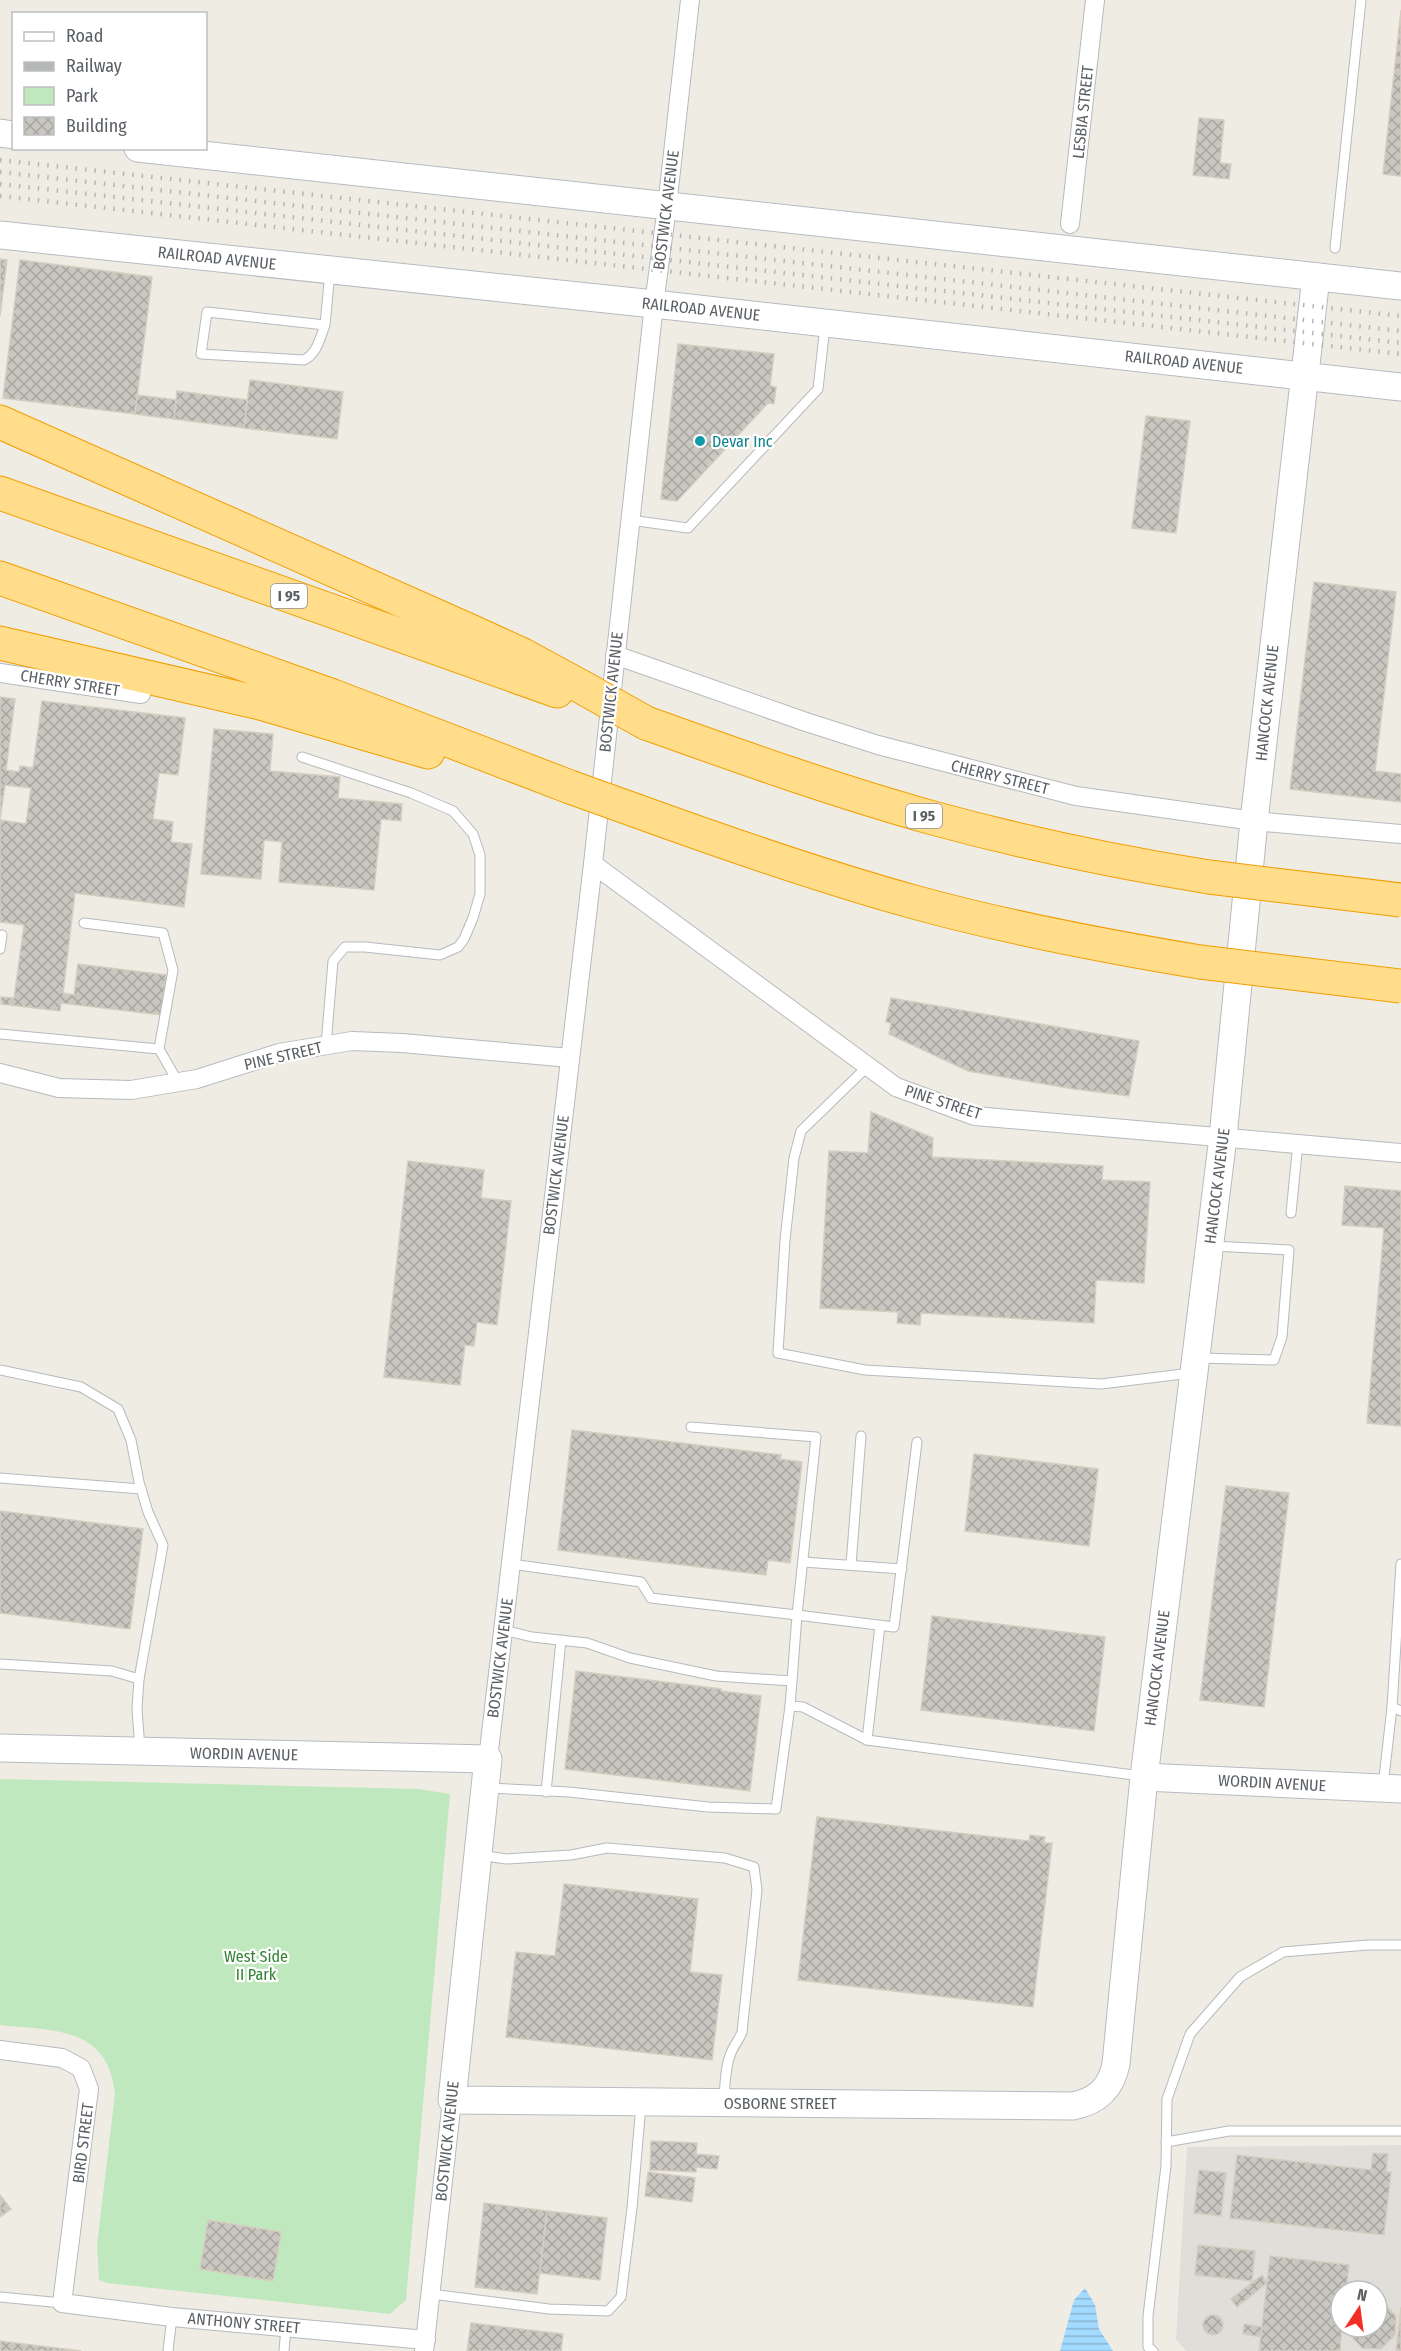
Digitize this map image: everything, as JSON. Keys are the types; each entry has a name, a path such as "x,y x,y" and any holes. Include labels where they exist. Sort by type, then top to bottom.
{"highway":[{"path":"0,422 523,655 579,692"},
{"name":"I 95","path":"0,493 579,692 646,723 785,772 933,818 1083,854 1209,877 1401,900"},
{"path":"0,578 333,696 637,811 801,868 916,902 1069,939 1200,962 1401,986"},
{"path":"0,643 239,698 402,746 570,787"}],"street":[{"name":"BOSTWICK AVENUE","path":"425,2345 488,1759 593,864 654,304 690,0"},
{"name":"LESBIA STREET","path":"1070,224 1095,0"},
{"path":"156,150 1401,286"},
{"name":"RAILROAD AVENUE","path":"0,235 654,304 1401,387"},
{"name":"HANCOCK AVENUE","path":"1104,2092 1111,2082 1116,2064 1144,1777 1223,1137 1254,821 1316,277"},
{"name":"CHERRY STREET","path":"615,655 806,722 951,765 1076,796 1254,821 1401,834"},
{"name":"CHERRY STREET","path":"0,673 141,694"},
{"name":"PINE STREET","path":"593,864 896,1087 975,1116 1401,1153"},
{"name":"PINE STREET","path":"0,1073 59,1088 131,1090 196,1079 279,1053 352,1041 402,1043 570,1058"},
{"name":"WORDIN AVENUE","path":"0,1748 488,1759"},
{"name":"WORDIN AVENUE","path":"1144,1777 1392,1788"},
{"name":"BIRD STREET","path":"0,2050 62,2058 81,2068 89,2089 62,2303"},
{"name":"OSBORNE STREET","path":"452,2100 1073,2106 1087,2103 1104,2092"},
{"name":"ANTHONY STREET","path":"62,2303 172,2317 286,2327 425,2345"}],"lane":[{"path":"1335,248 1361,0"},
{"path":"325,325 207,312 201,354 304,360 311,357 325,325 330,270"},
{"path":"630,520 688,528 818,389 826,323"},
{"path":"302,757 411,793 453,811 472,834 480,855 480,894 473,918 458,947 440,955 345,947 336,956 333,961 326,1045"},
{"path":"84,923 163,933 173,970 159,1049 178,1082"},
{"path":"0,949 2,935"},
{"path":"0,1034 159,1049"},
{"path":"868,1066 801,1131 794,1158 785,1240 778,1353 865,1370 1101,1384 1195,1365 1274,1360 1282,1337 1289,1250 1210,1246"},
{"path":"1291,1213 1298,1143"},
{"path":"0,1370 81,1387 118,1409 131,1440 141,1490 148,1512 164,1545 138,1679 137,1709 140,1751"},
{"path":"485,1788 569,1792 708,1807 776,1809 790,1706 816,1437 692,1427"},
{"path":"851,1566 861,1436"},
{"path":"511,1564 641,1582 651,1598 894,1627 917,1442"},
{"path":"0,1478 141,1490"},
{"path":"803,1562 902,1569"},
{"path":"1392,1788 1401,1564"},
{"path":"867,1740 880,1625"},
{"path":"503,1630 532,1637 587,1643 630,1658 716,1676 792,1681"},
{"path":"546,1792 561,1640"},
{"path":"0,1664 112,1671 138,1679"},
{"path":"790,1706 803,1707 867,1740 1144,1777"},
{"path":"478,1855 506,1858 571,1855 607,1848 725,1858 754,1867 757,1890 742,2032 738,2044 731,2052 726,2071 724,2103"},
{"path":"1153,2351 1148,2347 1148,2316 1166,2166 1167,2099 1190,2034 1240,1977 1283,1952 1368,1945 1401,1945"},
{"path":"431,2294 549,2309 608,2311 616,2304 621,2296 632,2208 641,2102"},
{"path":"1167,2142 1228,2131 1401,2131"},
{"path":"0,2297 62,2303"},
{"path":"168,2351 172,2317"},
{"path":"284,2351 286,2327"}],"shaded area":[{"path":"1401,2145 1401,2351 1186,2351 1176,2339 1187,2147"}],"green space":[{"name":"West Side II Park","path":"0,1779 419,1789 450,1794 406,2300 390,2314 107,2283 99,2280 97,2245 115,2094 110,2072 102,2055 90,2044 75,2036 58,2032 0,2025"}],"water":[{"path":"1085,2288 1095,2305 1099,2329 1113,2351 1060,2351 1074,2300"}],"building":[{"path":"1401,10 1401,176 1383,174"},
{"path":"1199,118 1224,120 1220,163 1231,164 1229,179 1193,175"},
{"path":"0,259 7,260 0,316"},
{"path":"20,260 152,277 135,414 3,398"},
{"name":"Devar Inc","path":"678,344 774,354 770,386 776,387 774,404 768,403 677,501 661,499"},
{"path":"250,380 343,392 337,439 244,428"},
{"path":"177,391 247,400 244,428 174,419"},
{"path":"137,395 176,400 174,419 135,414"},
{"path":"1146,416 1190,421 1176,533 1132,528"},
{"path":"1314,582 1396,592 1375,771 1401,774 1401,802 1290,789"},
{"path":"0,697 15,699 6,770 19,772 20,766 33,768 42,701 185,718 178,775 159,773 153,819 173,822 171,842 192,844 184,907 75,893 63,993 74,995 78,964 166,975 161,1015 61,1003 60,1011 1,1004 1,997 14,998 24,925 0,922","holes":["5,785 31,788 26,824 0,820"]},
{"path":"214,729 273,734 270,771 340,777 338,798 402,804 401,821 381,819 374,890 279,882 282,842 264,840 261,879 201,874"},
{"path":"891,998 1139,1041 1129,1096 968,1071 889,1034 891,1023 886,1022"},
{"path":"871,1112 933,1138 932,1157 1103,1166 1102,1180 1150,1182 1144,1283 1096,1280 1094,1323 921,1313 920,1325 897,1323 898,1312 820,1308 829,1151 868,1153"},
{"path":"408,1161 484,1170 481,1198 511,1201 497,1325 477,1322 474,1346 465,1345 460,1385 384,1377"},
{"path":"1345,1186 1401,1191 1401,1426 1367,1423 1384,1228 1342,1225"},
{"path":"572,1430 781,1455 780,1459 802,1462 790,1563 768,1560 766,1575 558,1550"},
{"path":"974,1454 1098,1469 1089,1546 965,1531"},
{"path":"1226,1486 1289,1493 1264,1707 1200,1700"},
{"path":"0,1511 143,1529 130,1629 0,1613"},
{"path":"932,1616 1105,1637 1094,1731 921,1710"},
{"path":"576,1671 761,1696 750,1791 565,1769"},
{"path":"817,1817 1029,1841 1030,1835 1045,1837 1044,1843 1052,1843 1033,2007 798,1980"},
{"path":"564,1884 698,1899 690,1972 722,1975 712,2060 506,2037 516,1952 555,1956"},
{"path":"651,2141 697,2143 696,2154 719,2156 717,2169 696,2167 696,2172 650,2170"},
{"path":"1373,2153 1388,2154 1386,2172 1391,2172 1384,2235 1230,2218 1237,2155 1371,2170"},
{"path":"1199,2170 1226,2173 1221,2216 1194,2213"},
{"path":"648,2172 695,2178 692,2202 645,2196"},
{"path":"0,2195 11,2209 0,2217"},
{"path":"484,2203 547,2211 537,2294 475,2287"},
{"path":"547,2211 607,2218 600,2280 540,2273"},
{"path":"208,2220 281,2232 273,2281 200,2269"},
{"path":"1198,2245 1255,2251 1252,2281 1195,2275"},
{"path":"1270,2256 1349,2265 1347,2279 1329,2279 1329,2339 1341,2339 1340,2351 1259,2351"},
{"path":"1262,2275 1267,2283 1237,2307 1231,2299"},
{"path":"1401,2307 1401,2351 1396,2351"},
{"path":"1389,2308 1396,2316 1395,2335 1381,2349 1362,2348 1354,2339 1389,2339"},
{"path":"1209,2315 1217,2315 1223,2321 1223,2329 1217,2335 1209,2335 1203,2329 1203,2321"},
{"path":"471,2323 563,2334 561,2351 467,2351"},
{"path":"1244,2324 1262,2327 1261,2337 1243,2334"},
{"path":"0,2341 81,2351 0,2351"}],"railway":[{"path":"0,160 1401,316"},
{"path":"0,172 1401,331"},
{"path":"0,184 1401,343"},
{"path":"0,196 1401,354"}],"place":[{"name":"Devar Inc","path":"700,441"}]}
